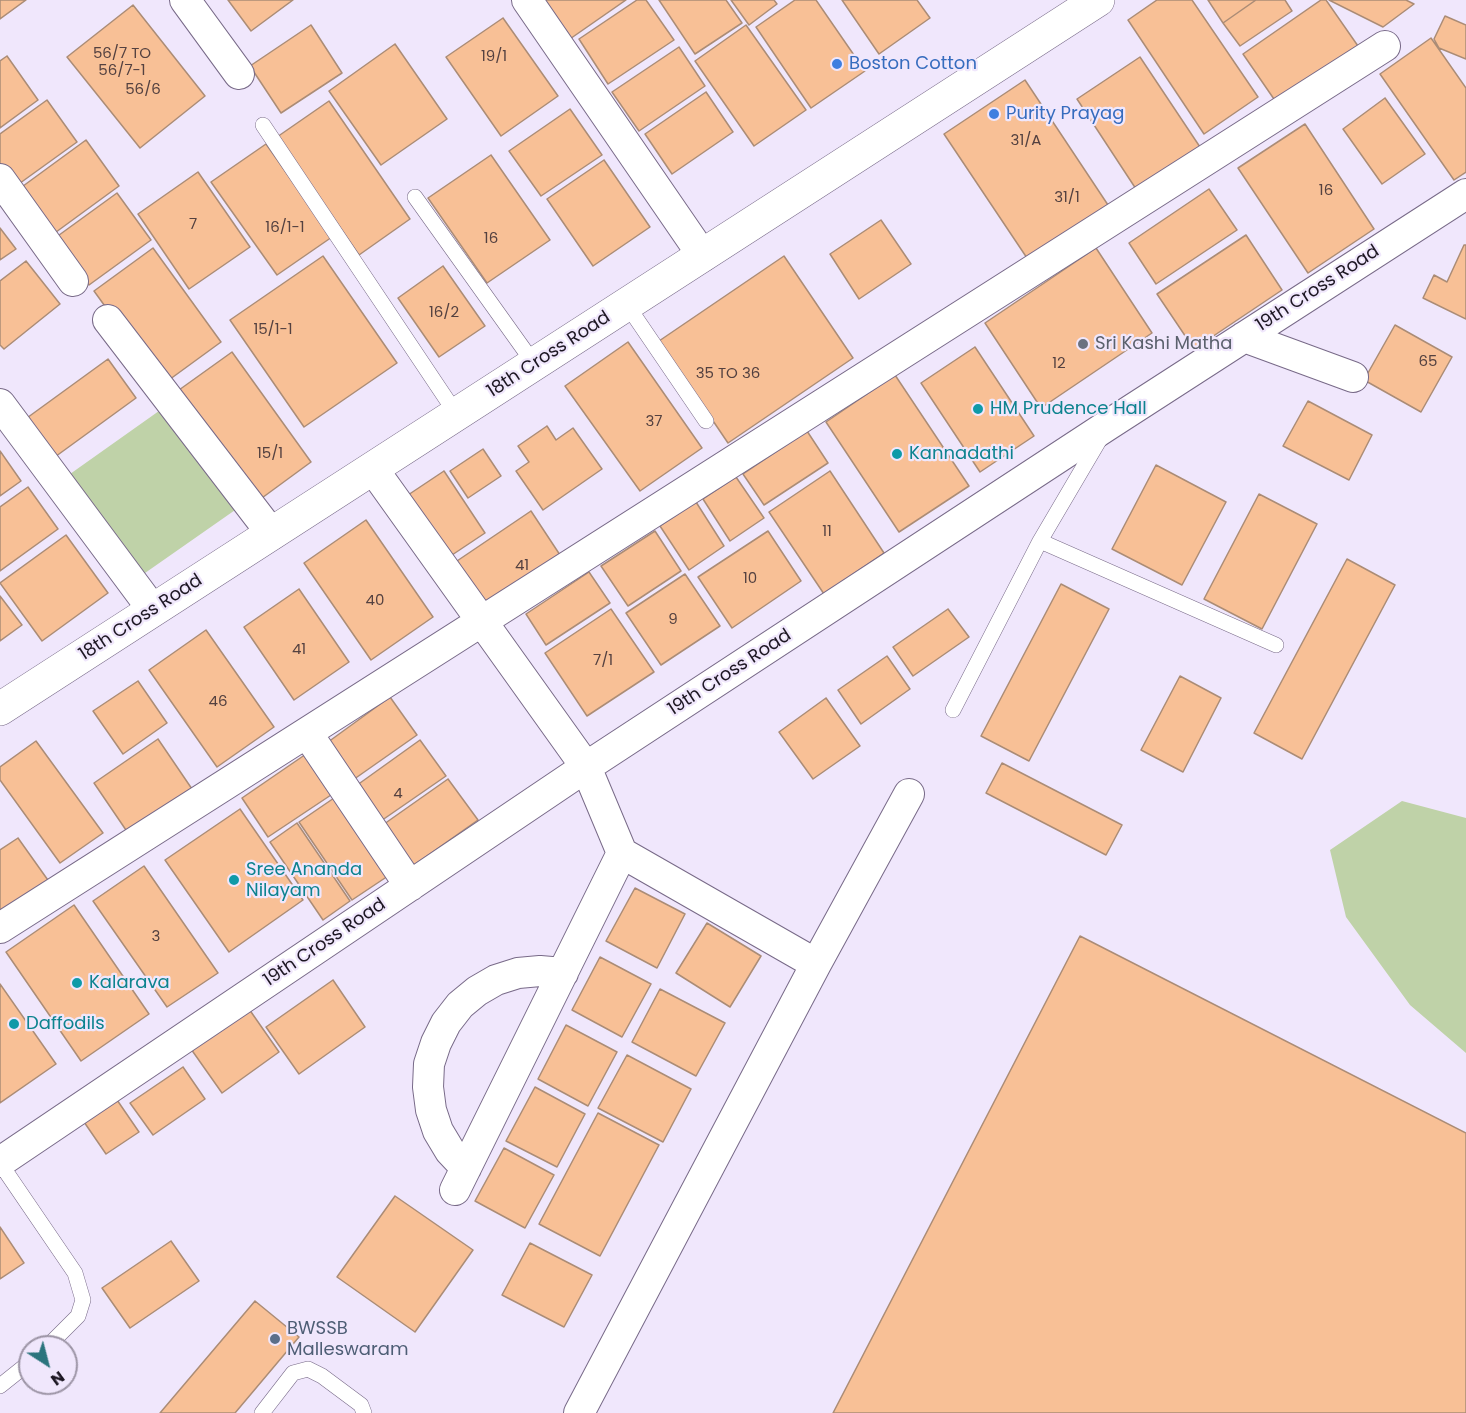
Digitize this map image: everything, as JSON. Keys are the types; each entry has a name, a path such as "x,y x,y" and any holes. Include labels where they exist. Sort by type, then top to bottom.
{"main road":[{"name":"18th Cross Road","path":"0,709 1098,0"}],"street":[{"path":"185,0 239,74"},
{"path":"527,0 703,256"},
{"path":"0,928 1384,46"},
{"path":"0,179 73,281"},
{"name":"19th Cross Road","path":"0,1163 586,767 1466,194"},
{"path":"108,320 272,534"},
{"path":"1244,337 1353,377"},
{"path":"0,404 153,610"},
{"path":"373,469 586,767 622,853 816,964"},
{"path":"307,733 410,886"},
{"path":"579,1413 816,964 909,794"},
{"path":"563,973 540,971 518,973 496,980 477,991 460,1005 446,1023 436,1043 429,1064 428,1087 431,1110 438,1131 450,1151 461,1179 563,973 622,853"}],"lane":[{"path":"263,124 457,415"},
{"path":"415,197 535,364"},
{"path":"627,304 706,421"},
{"path":"953,710 1040,541 1108,425"},
{"path":"1040,541 1276,645"},
{"path":"0,1163 75,1273 83,1300 78,1316 59,1335"},
{"path":"262,1413 293,1373 308,1369 322,1376 361,1405 363,1413"},
{"path":"0,1386 18,1372"}],"green space":[{"path":"166,406 238,508 135,580 63,479"},
{"path":"1402,801 1466,818 1466,1053 1410,1005 1346,917 1330,850"}],"building":[{"path":"0,0 26,0 0,19"},
{"path":"228,0 293,0 251,31"},
{"path":"539,0 626,0 567,41"},
{"path":"637,0 646,0 674,40 608,84 579,39"},
{"path":"659,0 726,0 742,23 695,54"},
{"path":"731,0 774,0 777,4 749,25"},
{"path":"795,0 816,0 865,71 811,108 756,27"},
{"path":"842,0 917,0 930,18 879,54"},
{"path":"1157,0 1192,0 1258,97 1204,134 1128,20"},
{"path":"1208,0 1256,0 1223,23"},
{"path":"1256,0 1285,0 1292,11 1240,46 1223,23"},
{"path":"1321,0 1326,0 1358,46 1276,102 1243,54"},
{"path":"1329,0 1406,0 1414,4 1383,27"},
{"path":"133,5 205,96 140,148 67,57"},
{"path":"1445,16 1466,25 1466,59 1439,48 1434,39"},
{"path":"503,18 558,96 501,136 446,57"},
{"path":"311,25 342,73 281,113 250,66"},
{"path":"746,25 806,110 754,146 695,61"},
{"path":"1431,38 1466,88 1466,172 1454,180 1380,74"},
{"path":"395,44 447,119 381,165 329,91"},
{"path":"679,47 705,86 639,131 612,92"},
{"path":"7,56 38,100 0,128 0,61"},
{"path":"1140,57 1200,147 1136,189 1077,99"},
{"path":"1025,80 1110,208 1029,261 944,134"},
{"path":"706,92 733,132 672,174 645,134"},
{"path":"1385,98 1425,154 1382,184 1343,129"},
{"path":"47,100 77,142 16,186 0,165 0,134"},
{"path":"329,101 410,219 359,255 277,137"},
{"path":"570,109 602,155 541,196 509,151"},
{"path":"1305,124 1374,229 1308,273 1238,168"},
{"path":"86,140 119,186 52,235 19,189"},
{"path":"266,144 332,237 277,275 211,182"},
{"path":"491,155 550,240 487,283 428,198"},
{"path":"604,160 650,227 593,266 547,199"},
{"path":"198,172 250,247 189,289 138,214"},
{"path":"1209,189 1237,230 1156,284 1129,243"},
{"path":"117,193 151,240 89,285 55,238"},
{"path":"881,220 911,264 859,299 830,254"},
{"path":"0,228 16,249 0,260"},
{"path":"1246,235 1282,290 1194,349 1157,294"},
{"path":"1466,245 1466,319 1423,298 1434,275 1447,282"},
{"path":"153,248 221,342 162,385 94,291"},
{"path":"1096,248 1152,333 1041,408 985,323"},
{"path":"323,256 397,363 304,427 230,320"},
{"path":"784,256 853,358 728,443 659,341"},
{"path":"26,261 60,304 4,349 0,345 0,281"},
{"path":"443,266 485,326 439,357 398,298"},
{"path":"1395,325 1452,357 1421,412 1364,380"},
{"path":"628,342 702,448 640,491 565,386"},
{"name":"HM Prudence Hall","path":"975,347 1034,436 980,472 921,383"},
{"path":"232,352 311,462 251,506 172,395"},
{"path":"108,359 136,398 48,462 20,423"},
{"name":"Kannadathi","path":"895,375 969,486 899,532 826,422"},
{"path":"1308,401 1372,435 1349,480 1283,446"},
{"path":"547,426 556,440 573,428 602,469 543,510 516,471 529,462 518,446"},
{"path":"807,431 828,463 764,505 743,474"},
{"path":"483,449 501,476 468,498 450,471"},
{"path":"0,451 21,481 0,496"},
{"path":"1156,465 1226,502 1182,585 1112,549"},
{"path":"444,471 485,533 443,561 402,499"},
{"path":"830,471 884,553 824,594 769,512"},
{"path":"736,477 764,518 730,541 703,499"},
{"path":"28,487 58,529 0,571 0,507"},
{"path":"1259,494 1317,524 1262,629 1204,599"},
{"path":"696,502 724,546 689,570 660,526"},
{"path":"531,511 562,558 485,609 454,563"},
{"path":"366,520 433,617 371,660 304,563"},
{"path":"655,531 681,571 628,606 601,566"},
{"path":"768,531 801,581 732,628 698,577"},
{"path":"66,535 108,593 42,641 0,583"},
{"path":"1347,559 1395,585 1302,759 1254,733"},
{"path":"589,572 610,603 546,645 526,614"},
{"path":"685,574 720,626 661,665 626,613"},
{"path":"1061,584 1109,609 1029,761 981,736"},
{"path":"299,589 349,662 294,700 244,627"},
{"path":"0,596 22,625 0,641"},
{"path":"611,609 654,672 587,716 545,653"},
{"path":"948,609 969,637 913,676 893,647"},
{"path":"206,630 274,727 217,767 149,670"},
{"path":"887,656 910,689 861,724 838,690"},
{"path":"1180,676 1221,698 1183,772 1141,750"},
{"path":"138,681 167,723 123,754 93,711"},
{"path":"390,697 417,735 350,782 324,745"},
{"path":"826,698 860,746 813,779 779,732"},
{"path":"158,739 192,789 128,833 94,783"},
{"path":"420,740 446,776 378,823 353,788"},
{"path":"36,741 103,833 60,863 0,780 0,767"},
{"path":"309,752 337,791 268,837 242,798"},
{"path":"1002,763 1122,825 1106,855 986,793"},
{"path":"448,779 478,820 407,870 377,829"},
{"path":"337,796 391,874 352,900 299,822"},
{"name":"Sree Ananda Nilayam","path":"240,809 303,900 229,952 165,860"},
{"path":"297,823 350,901 323,920 270,842"},
{"path":"18,838 50,883 0,918 0,850"},
{"path":"144,866 218,973 167,1007 93,901"},
{"path":"635,888 685,914 657,968 606,941"},
{"name":"Kalarava","path":"74,905 149,1014 81,1061 6,952"},
{"path":"707,923 761,956 730,1007 676,973"},
{"path":"1080,936 1466,1133 1466,1413 833,1413"},
{"path":"600,957 651,984 622,1037 572,1010"},
{"path":"333,980 365,1027 299,1074 266,1027"},
{"name":"Daffodils","path":"0,984 56,1064 0,1103"},
{"path":"660,989 725,1023 696,1076 632,1042"},
{"path":"249,1009 279,1052 222,1093 191,1049"},
{"path":"566,1025 617,1052 588,1106 538,1079"},
{"path":"627,1055 691,1089 663,1142 598,1108"},
{"path":"183,1067 205,1099 153,1135 130,1103"},
{"path":"535,1087 585,1114 557,1167 506,1141"},
{"path":"115,1097 139,1132 106,1154 82,1119"},
{"path":"598,1113 659,1145 600,1256 539,1224"},
{"path":"504,1148 554,1175 525,1228 475,1201"},
{"path":"395,1196 473,1250 415,1332 337,1277"},
{"path":"0,1227 24,1263 0,1279"},
{"path":"171,1241 199,1281 130,1328 102,1288"},
{"path":"530,1243 592,1275 564,1327 502,1295"},
{"path":"255,1301 299,1337 235,1413 160,1413"}],"place":[{"name":"Boston Cotton","path":"837,64"},
{"name":"Purity Prayag","path":"994,114"},
{"name":"Sri Kashi Matha","path":"1083,344"},
{"name":"HM Prudence Hall","path":"978,409"},
{"name":"Kannadathi","path":"897,454"},
{"name":"Sree Ananda Nilayam","path":"234,880"},
{"name":"Kalarava","path":"77,983"},
{"name":"Daffodils","path":"14,1024"},
{"name":"BWSSB Malleswaram","path":"275,1339"}]}
